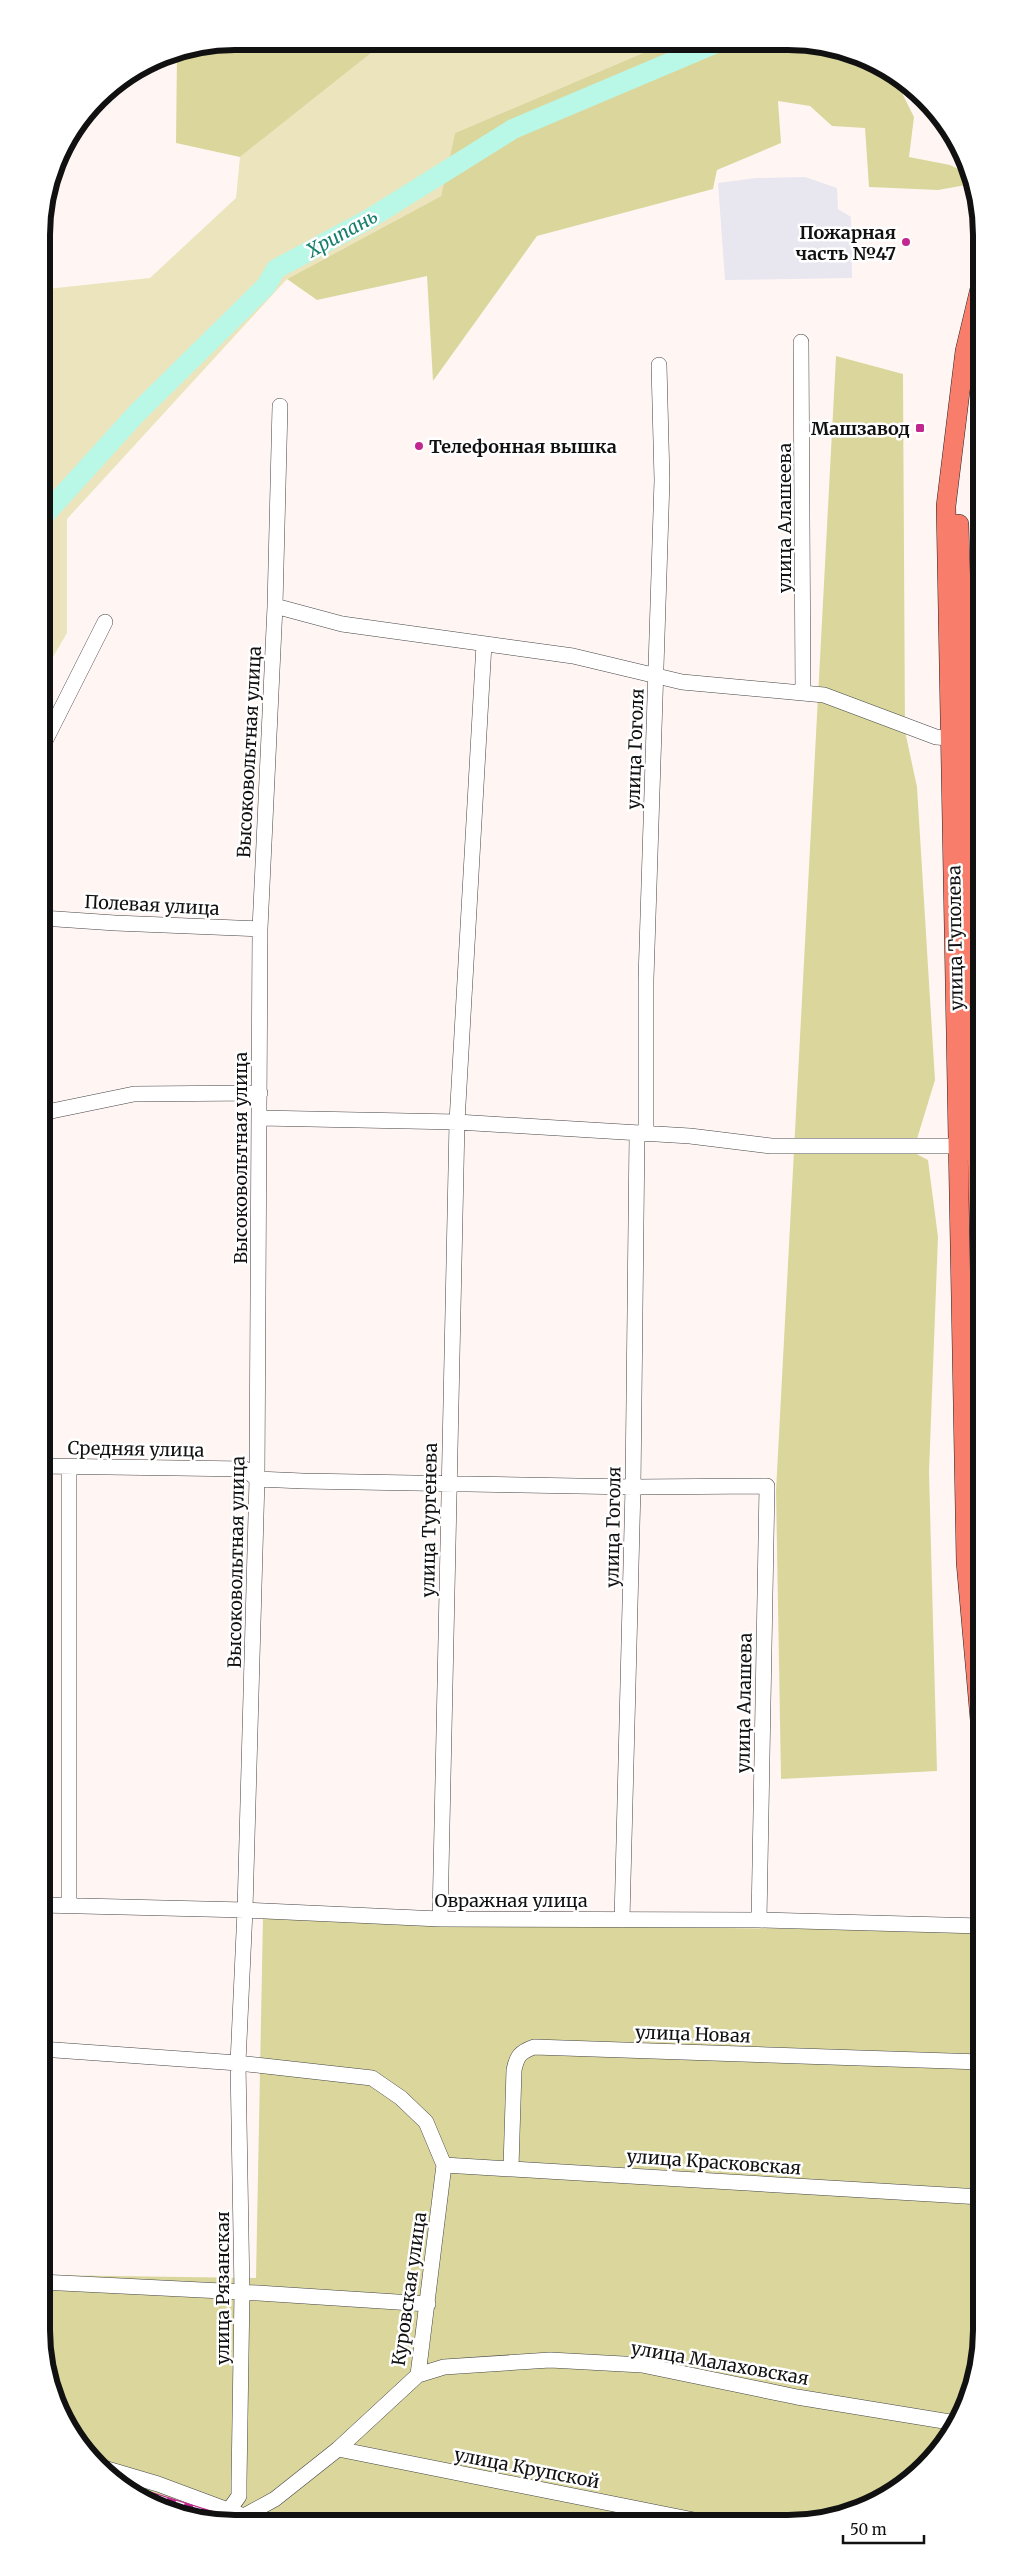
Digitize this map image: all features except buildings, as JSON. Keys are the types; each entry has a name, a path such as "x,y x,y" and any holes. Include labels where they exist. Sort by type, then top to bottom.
{"main road":[{"name":"улица Туполева","path":"973,316 964,351 946,506 960,1146 966,1562 973,1636"},
{"name":"улица Туполева","path":"956,414 973,1005"}],"street":[{"name":"улица Алашеева","path":"801,342 804,693"},
{"name":"улица Гоголя","path":"622,1920 646,979 662,480 658,365"},
{"name":"Высоковольтная улица","path":"238,2063 245,1910 257,1479 260,929 275,606 280,406"},
{"path":"275,606 342,624 572,656 656,678 824,695 936,737 950,738"},
{"path":"50,731 105,622"},
{"name":"улица Тургенева","path":"440,1919 457,1122 484,644"},
{"name":"Полевая улица","path":"50,919 260,929"},
{"path":"50,1112 134,1094 260,1093"},
{"path":"260,1118 457,1122 690,1136 771,1146 960,1146"},
{"name":"Средняя улица","path":"50,1467 245,1469 257,1479"},
{"path":"69,1906 70,1468"},
{"path":"257,1479 633,1487"},
{"name":"улица Алашева","path":"633,1487 767,1486 759,1920"},
{"name":"Овражная улица","path":"50,1905 245,1910 440,1919 759,1920 973,1926"},
{"name":"улица Новая","path":"511,2167 514,2070 517,2056 524,2050 534,2048 973,2062"},
{"path":"50,2050 238,2063 372,2078 401,2098 426,2122 444,2165"},
{"name":"улица Рязанская","path":"229,2510 239,2496 242,2292 238,2063"},
{"name":"улица Красковская","path":"444,2165 511,2167 973,2197"},
{"name":"Куровская улица","path":"246,2515 275,2499 338,2449 418,2375 444,2165"},
{"path":"50,2282 428,2304"},
{"name":"улица Малаховская","path":"418,2375 444,2367 550,2360 642,2365 797,2397 949,2421"},
{"name":"улица Крупской","path":"338,2449 669,2515"},
{"path":"117,2473 229,2510"},
{"name":"Куровская улица","path":"229,2510 242,2515"}],"shaded area":[{"path":"223,50 375,50 240,157 176,143 177,59"},
{"path":"375,50 650,50 455,133 441,196 287,279 67,519 67,633 50,662 50,289 150,278 236,198 240,157"},
{"path":"650,50 800,50 836,56 859,64 901,88 914,117 909,157 950,165 961,170 966,184 938,190 869,187 865,128 832,126 810,106 778,101 781,143 717,170 713,189 537,236 433,381 427,276 317,300 287,279 441,196 455,133"},
{"path":"805,177 837,188 838,209 851,217 852,278 725,280 718,183 756,178"},
{"path":"836,356 903,374 905,731 917,787 935,1080 913,1152 928,1160 938,1237 929,1472 937,1771 781,1779 776,1491"},
{"path":"263,1916 484,1925 973,1931 973,2342 967,2378 954,2412 935,2443 901,2477 870,2496 836,2509 800,2515 223,2515 187,2509 164,2501 132,2484 104,2461 88,2443 69,2412 56,2378 50,2342 50,2275 256,2278"}],"waterway":[{"name":"Хрипань","path":"50,509 137,413 266,286 276,269 369,219 513,129 700,50"}],"railway":[{"path":"149,2494 210,2513"}],"place":[{"name":"Пожарная часть №47","path":"906,242"},
{"name":"Машзавод","path":"920,428"},
{"name":"Телефонная вышка","path":"419,446"}]}
